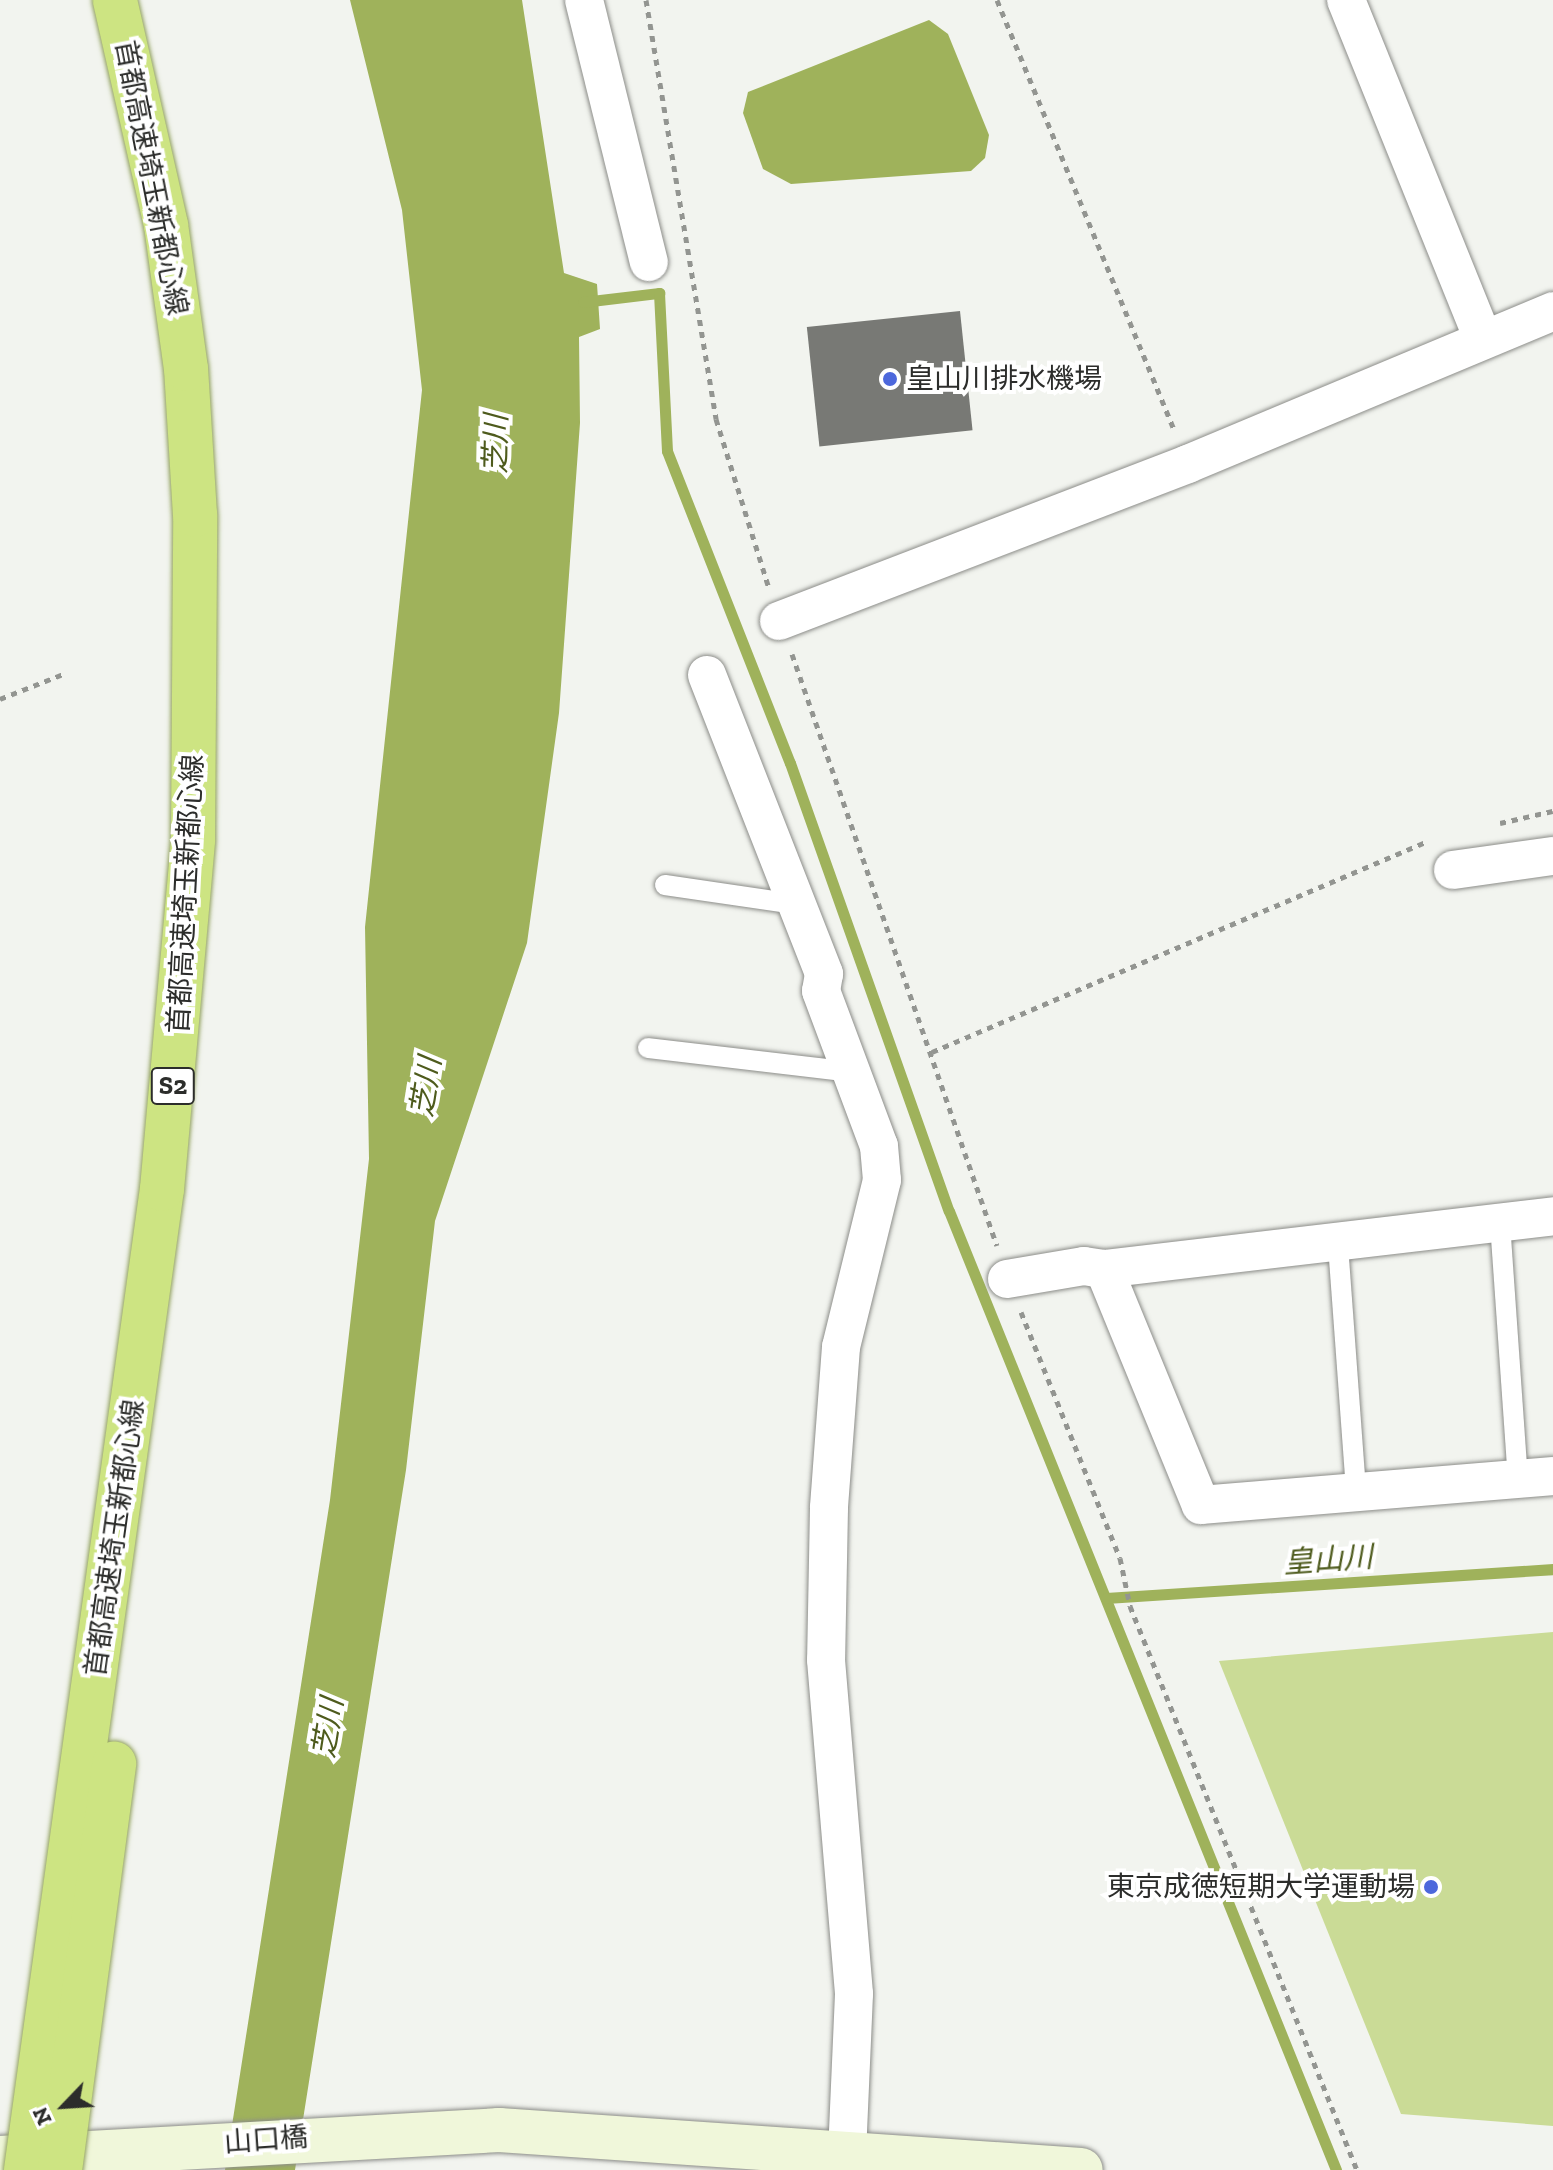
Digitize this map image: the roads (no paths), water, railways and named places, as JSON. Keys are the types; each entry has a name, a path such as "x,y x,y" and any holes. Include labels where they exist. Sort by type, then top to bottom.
{"highway":[{"name":"首都高速埼玉新都心線","path":"26,2170 162,1189 193,839 195,515 186,369 166,225 115,0"},
{"name":"首都高速埼玉新都心線","path":"60,2170 190,1195 222,839 224,514 213,368 194,222 143,0"}],"street":[{"path":"584,0 649,262"},
{"path":"1346,0 1483,339"},
{"path":"779,621 1188,464 1553,311"},
{"path":"707,675 796,904 851,1072 879,1146 882,1180 841,1347 829,1508 826,1660 854,1994 853,2160"},
{"path":"1453,870 1553,856"},
{"path":"1007,1279 1084,1266 1104,1269 1338,1245 1553,1216"},
{"path":"1104,1269 1201,1505 1535,1478"},
{"name":"山口橋","path":"0,2158 371,2133 499,2130 648,2156 853,2160 1081,2170"}],"lane":[{"path":"665,885 796,904"},
{"path":"648,1048 851,1072"},
{"path":"1500,1223 1535,1478"},
{"path":"1338,1245 1356,1492"}],"water":[{"name":"芝川","path":"350,0 522,0 564,273 597,284 600,329 579,337 580,423 559,713 527,943 435,1221 406,1470 295,2170 225,2170 330,1500 369,1159 365,927 422,390 402,210"},
{"path":"929,20 948,34 989,135 985,158 971,171 791,184 763,169 743,113 748,92"}],"waterway":[{"path":"583,302 659,293 667,451 790,763 949,1211 1336,2170"},
{"name":"皇山川","path":"1106,1598 1553,1569"}],"place":[{"name":"皇山川排水機場","path":"890,379"},
{"name":"東京成徳短期大学運動場","path":"1431,1887"}]}
